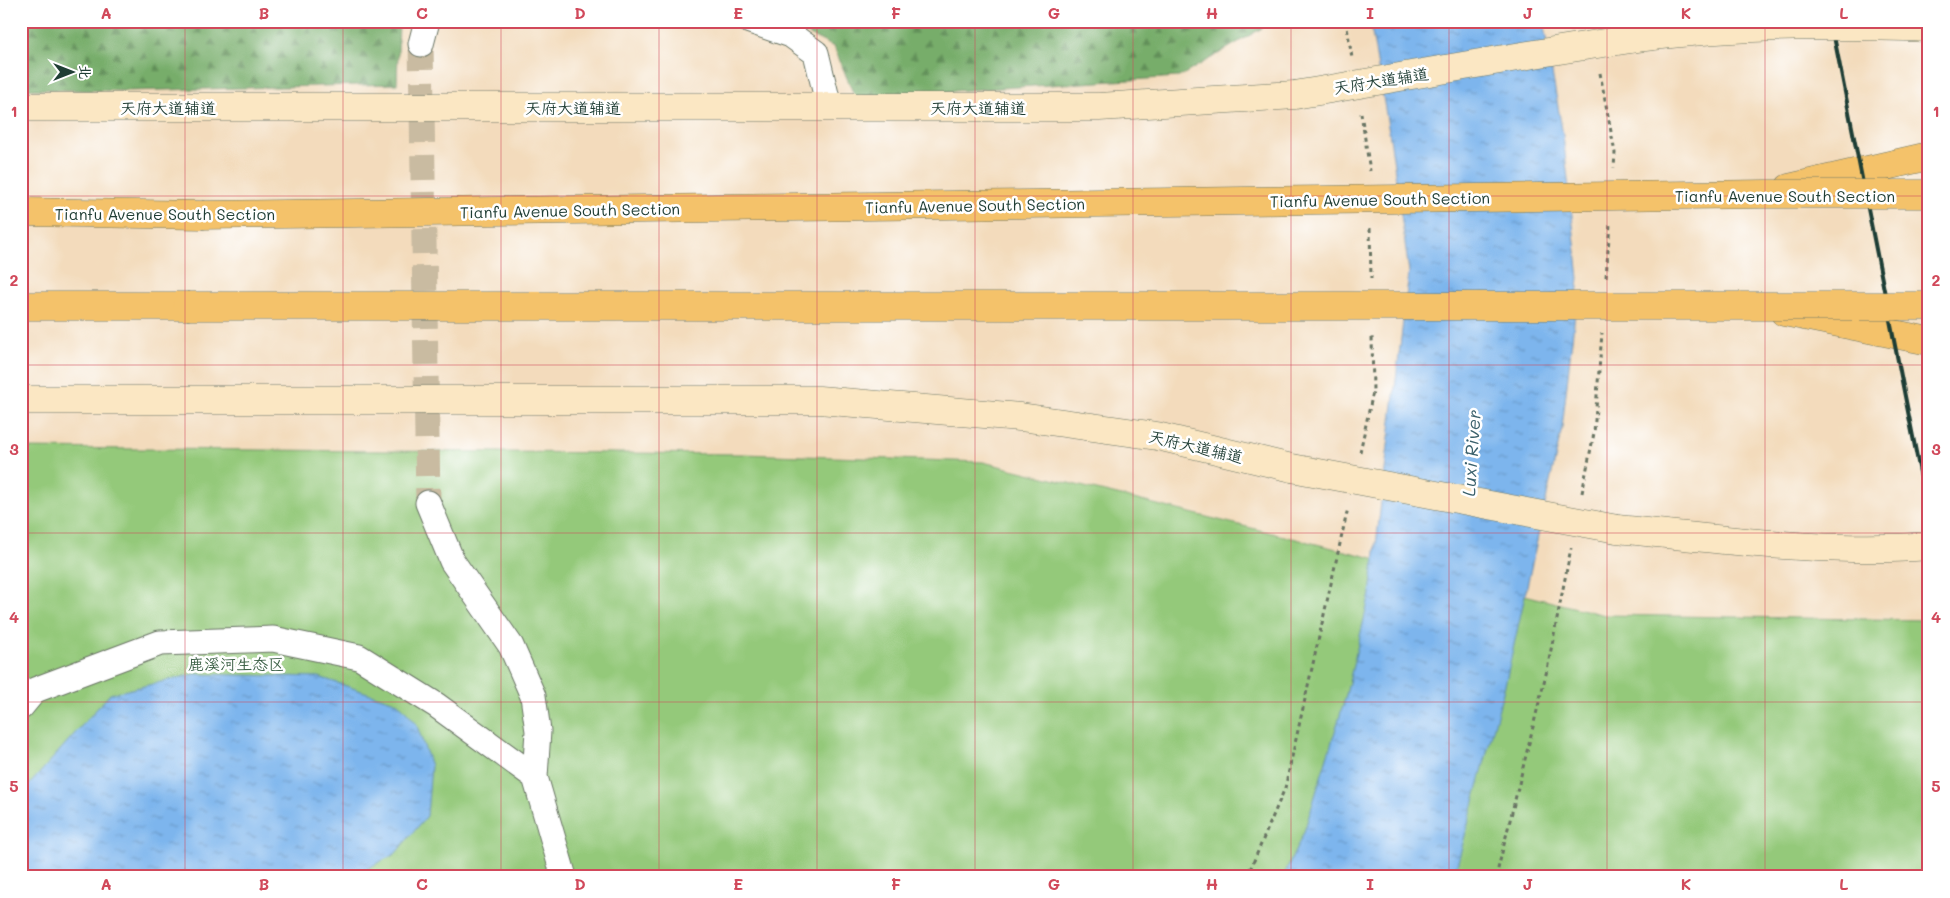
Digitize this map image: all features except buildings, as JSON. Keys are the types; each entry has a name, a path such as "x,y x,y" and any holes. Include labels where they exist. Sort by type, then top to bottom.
{"highway":[{"path":"1766,194 1929,156"},
{"name":"Tianfu Avenue South Section","path":"21,212 202,215 1766,194 1929,194"},
{"path":"21,306 1929,306"},
{"path":"1753,306 1929,341"}],"street":[{"path":"750,21 791,35 816,53 828,107"},
{"name":"天府大道辅道","path":"21,107 1098,107 1295,94 1639,38 1746,28 1864,26 1929,28"},
{"name":"天府大道辅道","path":"21,400 819,400 1020,417 1138,434 1292,468 1617,528 1762,544 1900,548 1929,546"},
{"path":"428,503 452,561 511,646 533,696 538,731 535,777 564,877"},
{"path":"21,707 35,690 160,643 273,639 359,657 436,705 535,777"}],"path":[{"path":"1599,68 1615,154 1614,173"},
{"path":"1606,279 1610,221"},
{"path":"1581,500 1594,433 1602,327"},
{"path":"1496,877 1547,670 1572,547"}],"green space":[{"path":"21,21 399,21 397,84 126,91 21,89"},
{"path":"782,21 1274,21 1179,77 855,97 834,47"},
{"name":"鹿溪河生态区","path":"21,448 743,454 983,462 1605,615 1929,620 1929,877 21,877"}],"water":[{"name":"Luxi River","path":"1370,21 1543,21 1563,135 1579,278 1562,428 1506,681 1454,877 1283,877 1304,832 1345,699 1370,594 1409,272 1391,144"},
{"path":"195,674 319,677 398,703 416,723 431,766 427,816 395,854 351,877 21,877 21,794 110,694"}],"tunnel":[{"path":"421,44 428,503"}],"railway":[{"path":"1831,21 1929,518"}]}
